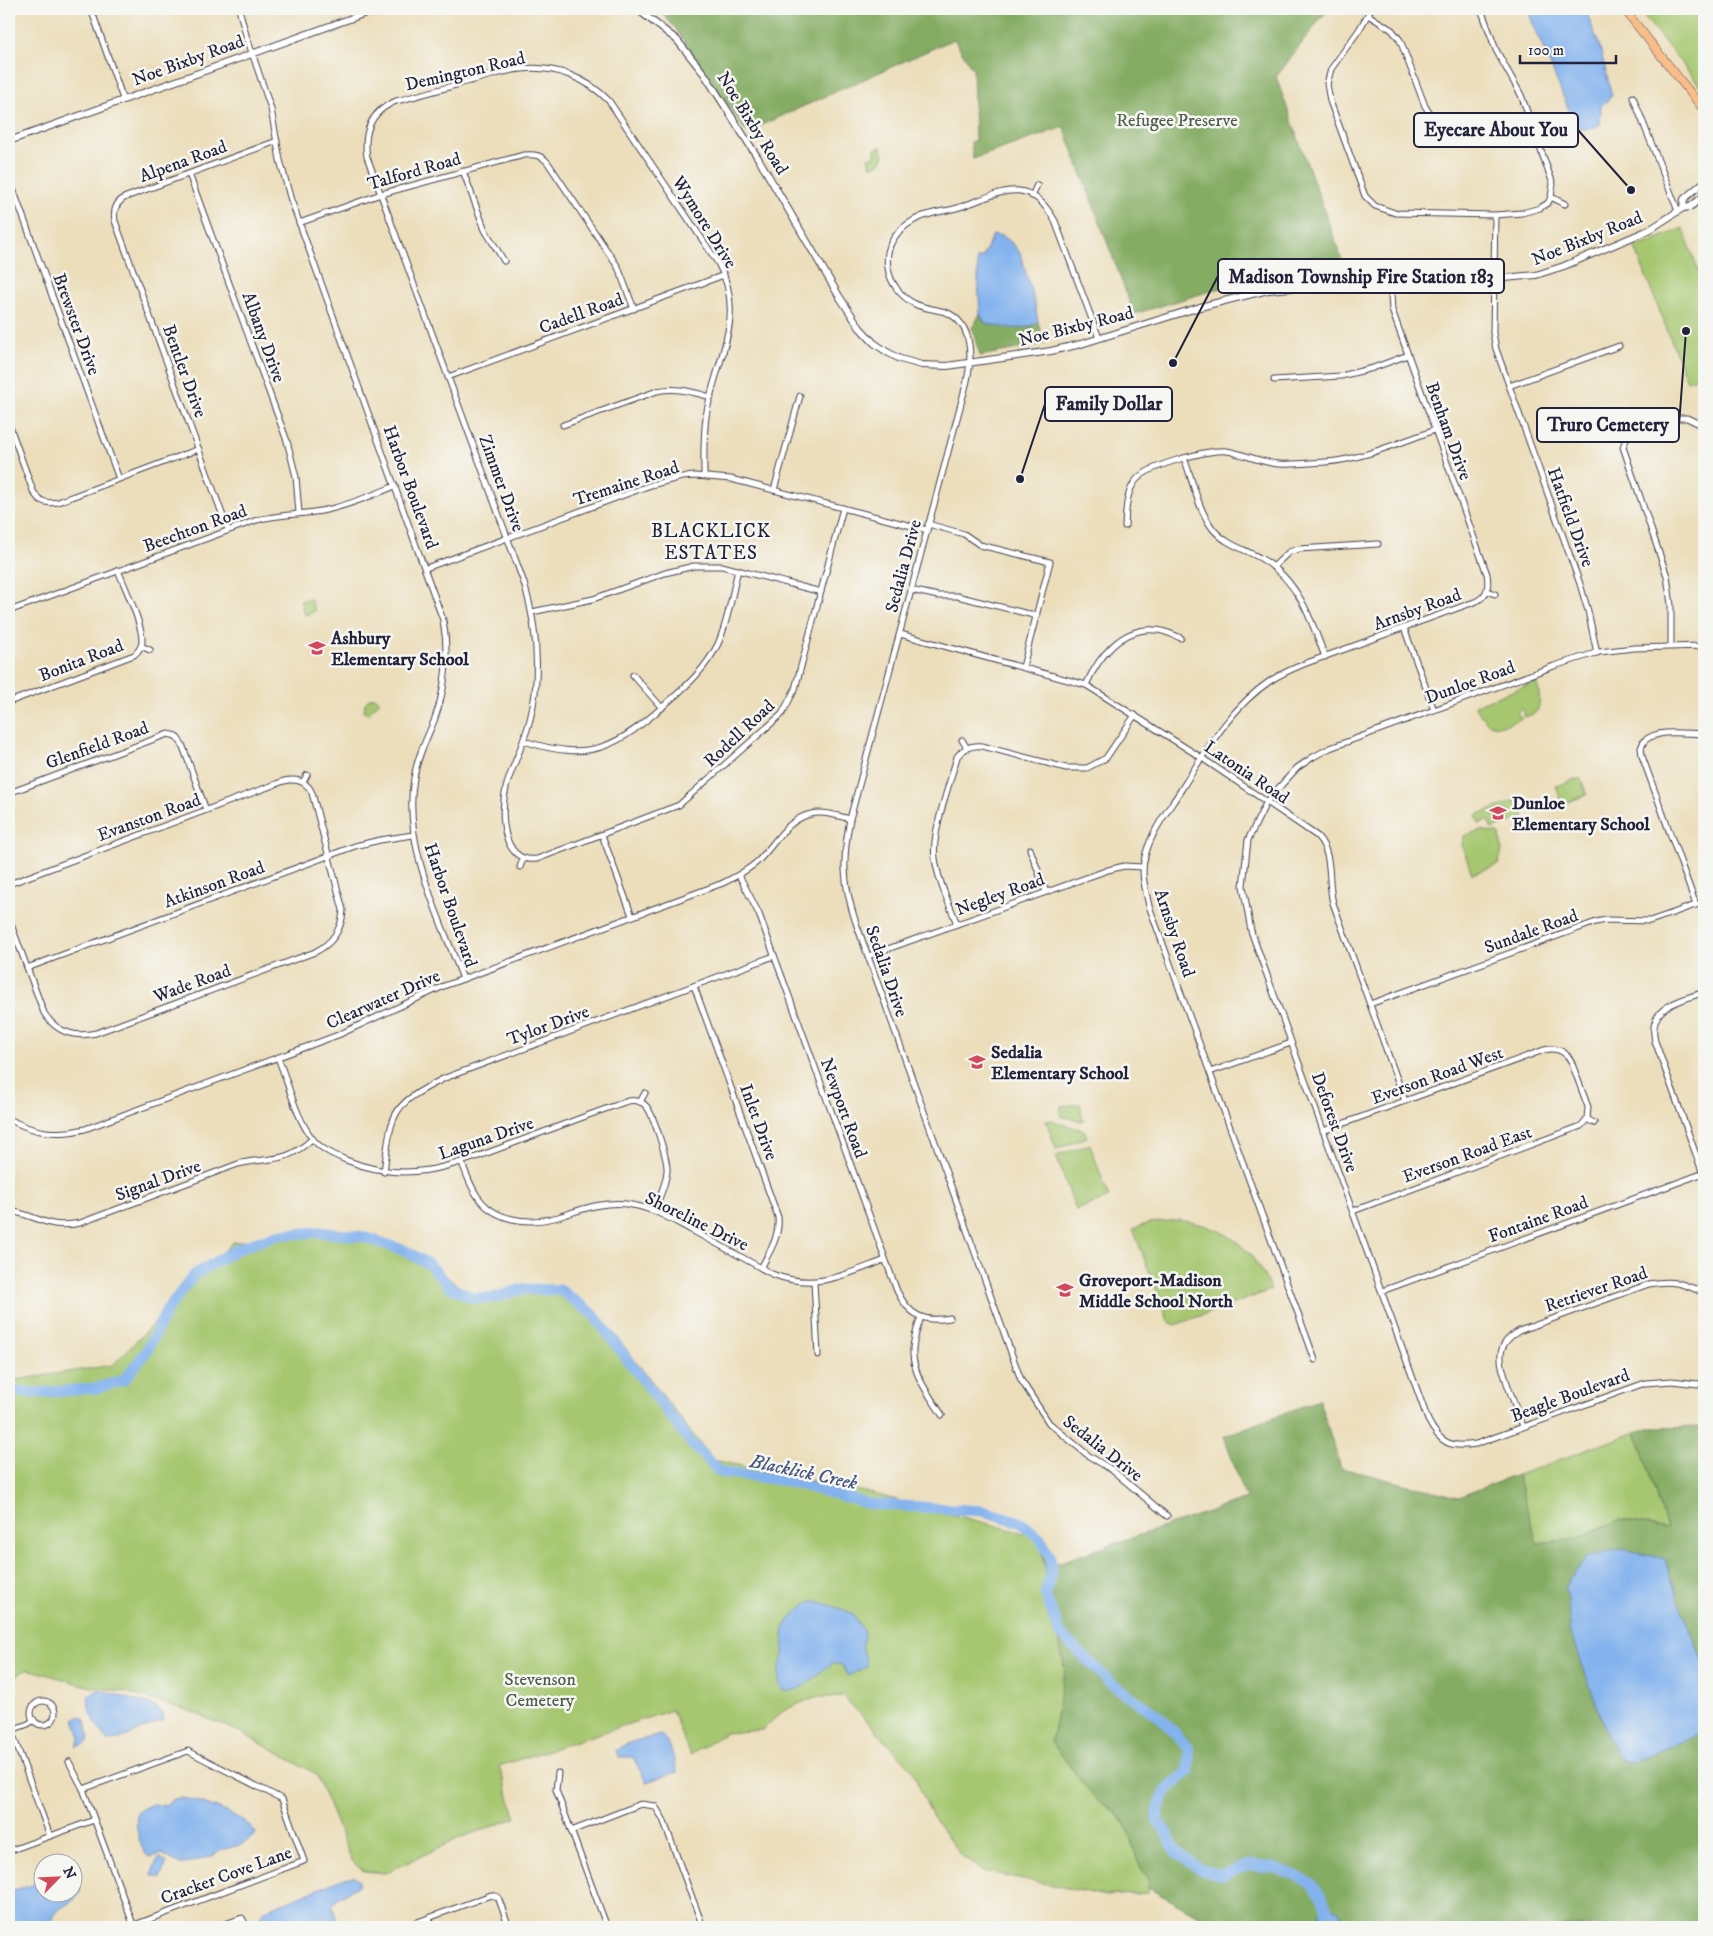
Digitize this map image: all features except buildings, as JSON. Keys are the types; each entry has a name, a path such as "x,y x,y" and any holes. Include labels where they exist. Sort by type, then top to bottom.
{"main road":[{"path":"1624,9 1704,110"}],"street":[{"path":"91,9 123,99"},
{"name":"Harbor Boulevard","path":"239,9 269,102 290,197 426,568 443,620 446,644 445,678 439,705 423,745 414,777 411,815 413,835 424,875 463,979"},
{"name":"Noe Bixby Road","path":"9,141 252,52 377,9"},
{"name":"Noe Bixby Road","path":"637,9 677,40 705,75 758,158 851,316 867,337 887,352 910,362 939,366 1051,351 1251,293 1286,288 1423,277 1493,279 1529,277 1559,268 1649,230 1681,209 1690,207 1704,196"},
{"path":"1371,9 1359,30 1331,69 1328,84 1330,102 1362,189 1370,202 1382,210 1396,213 1495,215 1522,213 1540,208 1548,203 1553,184 1525,104 1496,50 1481,9"},
{"path":"1368,15 1385,24 1396,34 1403,47 1425,106 1438,127"},
{"name":"Demington Road","path":"371,121 382,109 396,102 508,71 540,68 571,76"},
{"name":"Wymore Drive","path":"571,76 595,88 617,111 718,263 724,275 730,296 731,316 711,396 704,435 704,476"},
{"path":"1633,97 1681,209"},
{"name":"Zimmer Drive","path":"371,121 366,139 367,157 524,583 532,612 537,672 535,695 524,741 506,789 504,812 509,845 514,853 523,859"},
{"name":"Alpena Road","path":"116,206 126,197 277,141"},
{"name":"Talford Road","path":"299,223 381,194 524,155 540,153 613,260 624,280 634,309"},
{"path":"463,172 485,230 504,261"},
{"name":"Albany Drive","path":"189,174 287,441 296,477 299,513"},
{"name":"Brewster Drive","path":"9,178 119,479"},
{"name":"Noe Bixby Road","path":"1681,209 1684,199 1704,182"},
{"path":"1032,196 1037,185"},
{"path":"970,363 966,335 960,322 950,314 916,305 896,288 888,270 887,262 890,243 895,234 907,223 925,215 960,208 1001,191 1023,192 1046,206 1055,220 1099,338"},
{"path":"1551,197 1565,204"},
{"path":"110,202 116,206"},
{"name":"Bentler Drive","path":"116,206 114,213 115,221 228,530"},
{"name":"Hatfield Drive","path":"1495,215 1493,334 1496,349 1580,584 1597,653"},
{"name":"Cadell Road","path":"448,377 724,275"},
{"name":"Benham Drive","path":"1390,279 1392,310 1487,574 1487,591"},
{"path":"1509,386 1619,346"},
{"path":"1274,380 1341,376 1373,368 1408,355"},
{"name":"Sedalia Drive","path":"970,363 912,590 850,819 845,845 844,874 850,903 896,1038 1021,1380 1049,1423 1089,1456 1112,1470 1167,1516"},
{"path":"563,426 657,391 680,389 711,396"},
{"path":"774,490 800,396"},
{"path":"1672,646 1671,605 1667,576 1624,455 1623,447 1625,440 1633,430 1673,417 1687,418 1704,426"},
{"path":"9,424 33,491 42,505 58,502 199,450"},
{"path":"1125,526 1129,495 1138,478 1184,458 1218,450 1280,464 1328,462 1372,452 1434,430"},
{"path":"1184,458 1203,512 1211,527 1220,538 1262,559 1286,578 1301,598 1325,656"},
{"name":"Tremaine Road","path":"426,568 652,485 682,477 704,476 731,479 843,508 964,534 980,546 1050,562 1037,616"},
{"name":"Beechton Road","path":"9,611 268,517 335,508 396,486"},
{"name":"Rodell Road","path":"523,859 537,859 679,805 782,714 788,706 795,689 843,508"},
{"path":"1273,566 1290,552 1299,549 1378,544"},
{"path":"532,612 593,599 683,568 713,565 821,592"},
{"name":"Bonita Road","path":"9,702 134,655 141,646 140,628 118,570"},
{"path":"524,741 558,750 594,749 624,738 638,729 699,674 713,653 723,630 738,570"},
{"path":"912,590 938,596 957,596 1037,616 1023,667"},
{"path":"1487,591 1495,594"},
{"name":"Arnsby Road","path":"1314,1360 1149,906 1143,878 1147,848 1156,828 1224,725 1252,695 1269,681 1325,656 1477,601 1487,591"},
{"path":"1404,628 1434,710"},
{"path":"1086,685 1099,661 1107,651 1126,636 1137,632 1154,630 1181,638"},
{"name":"Latonia Road","path":"900,634 1086,685 1202,758 1317,836 1325,846 1328,854 1328,879 1333,903 1405,1101"},
{"path":"141,646 150,650"},
{"name":"Dunloe Road","path":"1266,801 1297,768 1330,748 1554,666 1597,653 1634,648 1704,646"},
{"path":"633,676 662,708"},
{"path":"957,924 937,871 934,847 957,757 967,748 982,746 1066,768 1087,768 1106,758 1135,715"},
{"name":"Glenfield Road","path":"9,793 165,735 177,733 206,810"},
{"path":"1696,905 1642,756 1641,748 1644,741 1651,736 1659,734 1704,734"},
{"path":"1639,736 1644,741"},
{"path":"962,740 967,748"},
{"path":"307,775 301,781 308,785 312,793 329,856"},
{"name":"Evanston Road","path":"9,884 292,779 301,781"},
{"name":"Deforest Drive","path":"1266,801 1248,840 1243,886 1251,931 1428,1420 1433,1429 1448,1443"},
{"name":"Clearwater Drive","path":"9,1119 37,1132 69,1133 85,1129 338,1035 463,979 722,883 739,875 757,862 787,827 805,816 819,813 850,819"},
{"name":"Atkinson Road","path":"27,968 329,856 368,843 413,835"},
{"path":"602,835 632,916"},
{"path":"1030,849 1046,892"},
{"name":"Wade Road","path":"27,968 39,1003 52,1023 59,1029 72,1034 96,1033 315,952 327,944 340,927 343,910 329,856"},
{"path":"520,867 523,859"},
{"name":"Negley Road","path":"868,956 1116,868 1124,866 1143,867"},
{"name":"Newport Road","path":"739,875 757,909 896,1291 909,1310 921,1317"},
{"name":"Sundale Road","path":"1370,1004 1596,922 1606,920 1650,921 1704,902"},
{"path":"9,919 27,968"},
{"name":"Tylor Drive","path":"384,1172 390,1129 396,1113 407,1100 429,1086 445,1078 774,956"},
{"name":"Inlet Drive","path":"694,986 778,1217 776,1238 761,1268"},
{"path":"1704,992 1670,1005 1661,1011 1655,1019 1653,1030 1655,1041 1704,1174"},
{"path":"1210,1072 1291,1043"},
{"name":"Everson Road West","path":"1323,1131 1552,1048 1567,1054 1572,1061 1588,1107 1587,1119"},
{"name":"Laguna Drive","path":"278,1058 302,1120 312,1139 338,1157 360,1166 384,1172 428,1171 462,1163 625,1102 632,1100 640,1102"},
{"path":"645,1093 640,1102 646,1105 650,1111 667,1162 667,1176 654,1211"},
{"path":"1587,1119 1594,1123"},
{"name":"Everson Road East","path":"1353,1211 1573,1130 1581,1126 1587,1119"},
{"name":"Signal Drive","path":"9,1212 18,1212 56,1226 80,1223 238,1164 288,1156 302,1149 312,1139"},
{"name":"Shoreline Drive","path":"462,1163 471,1186 481,1201 494,1212 509,1218 528,1221 547,1220 589,1206 608,1203 632,1205 654,1211 761,1268 784,1278 804,1282 833,1278 885,1260"},
{"name":"Fontaine Road","path":"1382,1291 1704,1174"},
{"path":"1702,1292 1704,1280"},
{"name":"Retriever Road","path":"1523,1426 1502,1369 1500,1354 1510,1336 1649,1284 1662,1281 1686,1284 1702,1292"},
{"path":"814,1282 818,1355"},
{"path":"942,1415 919,1376 914,1363 914,1342 921,1317 935,1320 950,1318"},
{"name":"Beagle Boulevard","path":"1448,1443 1457,1446 1476,1444 1645,1383 1659,1381 1704,1383"},
{"path":"43,1701 50,1704 54,1714 51,1721 44,1725 34,1720 32,1709 36,1703 43,1701"},
{"path":"34,1720 10,1731 50,1836"},
{"name":"Cracker Cove Lane","path":"83,1789 188,1750 282,1799 304,1861 131,1926"},
{"path":"69,1762 83,1789 131,1926"},
{"path":"558,1774 556,1790 607,1927"},
{"path":"571,1831 641,1804 651,1804 657,1808 663,1819 703,1927"},
{"path":"9,1851 94,1820"},
{"path":"404,1927 491,1895 498,1898 509,1927"},
{"path":"217,1927 242,1918 247,1927"},
{"path":"429,1918 432,1927"}],"green space":[{"name":"Refugee Preserve","path":"658,9 1328,9 1276,77 1346,271 1244,281 1134,314 1064,127 973,159 971,142 975,140 973,70 954,39 746,132 676,29"},
{"path":"1638,9 1704,9 1704,91"},
{"path":"881,147 884,155 881,162 871,167 868,158 875,156 875,149"},
{"path":"1683,228 1704,287 1704,375 1687,381 1635,248"},
{"path":"980,314 985,323 1030,327 1038,322 1044,344 980,356 972,328"},
{"path":"310,598 315,611 305,615 300,601"},
{"path":"1536,682 1539,706 1536,712 1524,717 1524,711 1521,709 1517,713 1522,718 1507,724 1490,724 1480,714 1475,705"},
{"path":"375,697 380,701 368,714 364,712 365,703 370,698"},
{"path":"1575,779 1581,779 1587,795 1562,804 1556,786"},
{"path":"1518,800 1525,817 1492,829 1488,820 1479,824 1476,815"},
{"path":"1481,830 1500,834 1502,850 1498,865 1472,874 1462,845 1464,836"},
{"path":"1080,1104 1082,1121 1060,1116 1061,1106"},
{"path":"1051,1120 1085,1131 1087,1137 1056,1149 1046,1121"},
{"path":"1090,1144 1109,1198 1076,1210 1056,1156"},
{"path":"1180,1220 1212,1228 1236,1241 1255,1261 1271,1290 1175,1325 1168,1321 1133,1229 1149,1223"},
{"name":"Stevenson Cemetery","path":"337,1234 423,1257 473,1298 560,1290 606,1323 713,1460 870,1493 1039,1537 1065,1671 1051,1742 1087,1788 1124,1823 1140,1865 1149,1879 1148,1893 1106,1896 984,1871 961,1856 932,1816 911,1768 843,1696 813,1698 784,1710 762,1730 725,1733 690,1755 672,1710 499,1766 516,1818 462,1837 385,1873 363,1871 352,1861 316,1774 240,1732 184,1709 126,1692 87,1686 28,1669 9,1680 9,1381 113,1365 233,1242"},
{"path":"1319,1400 1341,1468 1458,1497 1517,1475 1537,1543 1575,1539 1619,1520 1667,1528 1636,1432 1648,1428 1704,1427 1704,1665 1678,1599 1665,1559 1634,1761 1704,1732 1704,1927 1349,1927 1338,1911 1320,1913 1330,1927 1220,1927 1148,1888 1149,1879 1140,1865 1124,1822 1117,1814 1092,1795 1051,1742 1065,1671 1039,1537 1043,1538 1054,1564 1246,1499 1224,1436"},
{"path":"1636,1432 1667,1528 1619,1520 1575,1539 1537,1543 1517,1475"}],"water":[{"path":"1527,9 1585,9 1599,44 1612,96 1601,106 1600,124 1588,129 1579,128 1573,120"},
{"path":"993,235 1003,236 1020,253 1035,304 1038,322 1032,325 1019,328 998,326 985,323 980,314 977,258 982,258"},
{"path":"1622,1549 1665,1559 1678,1599 1704,1665 1704,1732 1634,1761 1622,1760 1607,1735 1571,1632 1565,1586 1587,1557"},
{"path":"811,1601 817,1601 854,1615 864,1633 862,1645 867,1666 847,1675 842,1665 833,1663 798,1689 783,1691 780,1685 779,1674 784,1651 784,1629 796,1613"},
{"path":"99,1690 152,1705 164,1715 163,1720 118,1740 108,1741 97,1725 89,1705 88,1699 90,1694"},
{"path":"80,1716 85,1720 89,1738 87,1743 76,1747 80,1738 74,1719"},
{"path":"661,1735 670,1747 677,1772 646,1782 633,1757 619,1757 616,1751 625,1744"},
{"path":"180,1798 210,1805 235,1816 252,1828 256,1834 243,1844 186,1864 180,1864 162,1854 149,1857 142,1848 138,1835 138,1811 152,1804 165,1805 174,1799"},
{"path":"160,1858 167,1862 160,1878 151,1874"},
{"path":"354,1876 359,1879 359,1885 338,1898 332,1906 336,1917 336,1927 264,1927 260,1917 265,1910"},
{"path":"32,1885 32,1904 68,1904 56,1914 51,1927 9,1927 9,1891"},
{"path":"1328,1903 1338,1911 1349,1927 1330,1927 1320,1913"}],"waterway":[{"name":"Blacklick Creek","path":"9,1391 40,1393 97,1388 124,1380 146,1352 167,1310 194,1275 237,1249 277,1235 319,1232 364,1237 406,1251 430,1265 450,1287 473,1298 493,1298 522,1289 560,1290 593,1314 691,1443 720,1472 787,1481 870,1504 983,1511 1020,1522 1039,1537 1050,1556 1051,1575 1045,1594 1060,1634 1112,1684 1160,1717 1189,1748 1189,1771 1166,1792 1158,1812 1157,1821 1167,1833 1176,1852 1202,1870 1222,1875 1249,1865 1277,1868 1312,1883 1339,1927"}],"place":[{"name":"Eyecare About You","path":"1631,190"},
{"name":"Truro Cemetery","path":"1686,331"},
{"name":"Madison Township Fire Station 183","path":"1173,363"},
{"name":"Family Dollar","path":"1020,479"},
{"name":"Ashbury Elementary School","path":"317,648"},
{"name":"Dunloe Elementary School","path":"1498,813"},
{"name":"Sedalia Elementary School","path":"977,1062"},
{"name":"Groveport-Madison Middle School North","path":"1065,1290"}],"district":[{"name":"BLACKLICK ESTATES","path":"711,541"}]}
